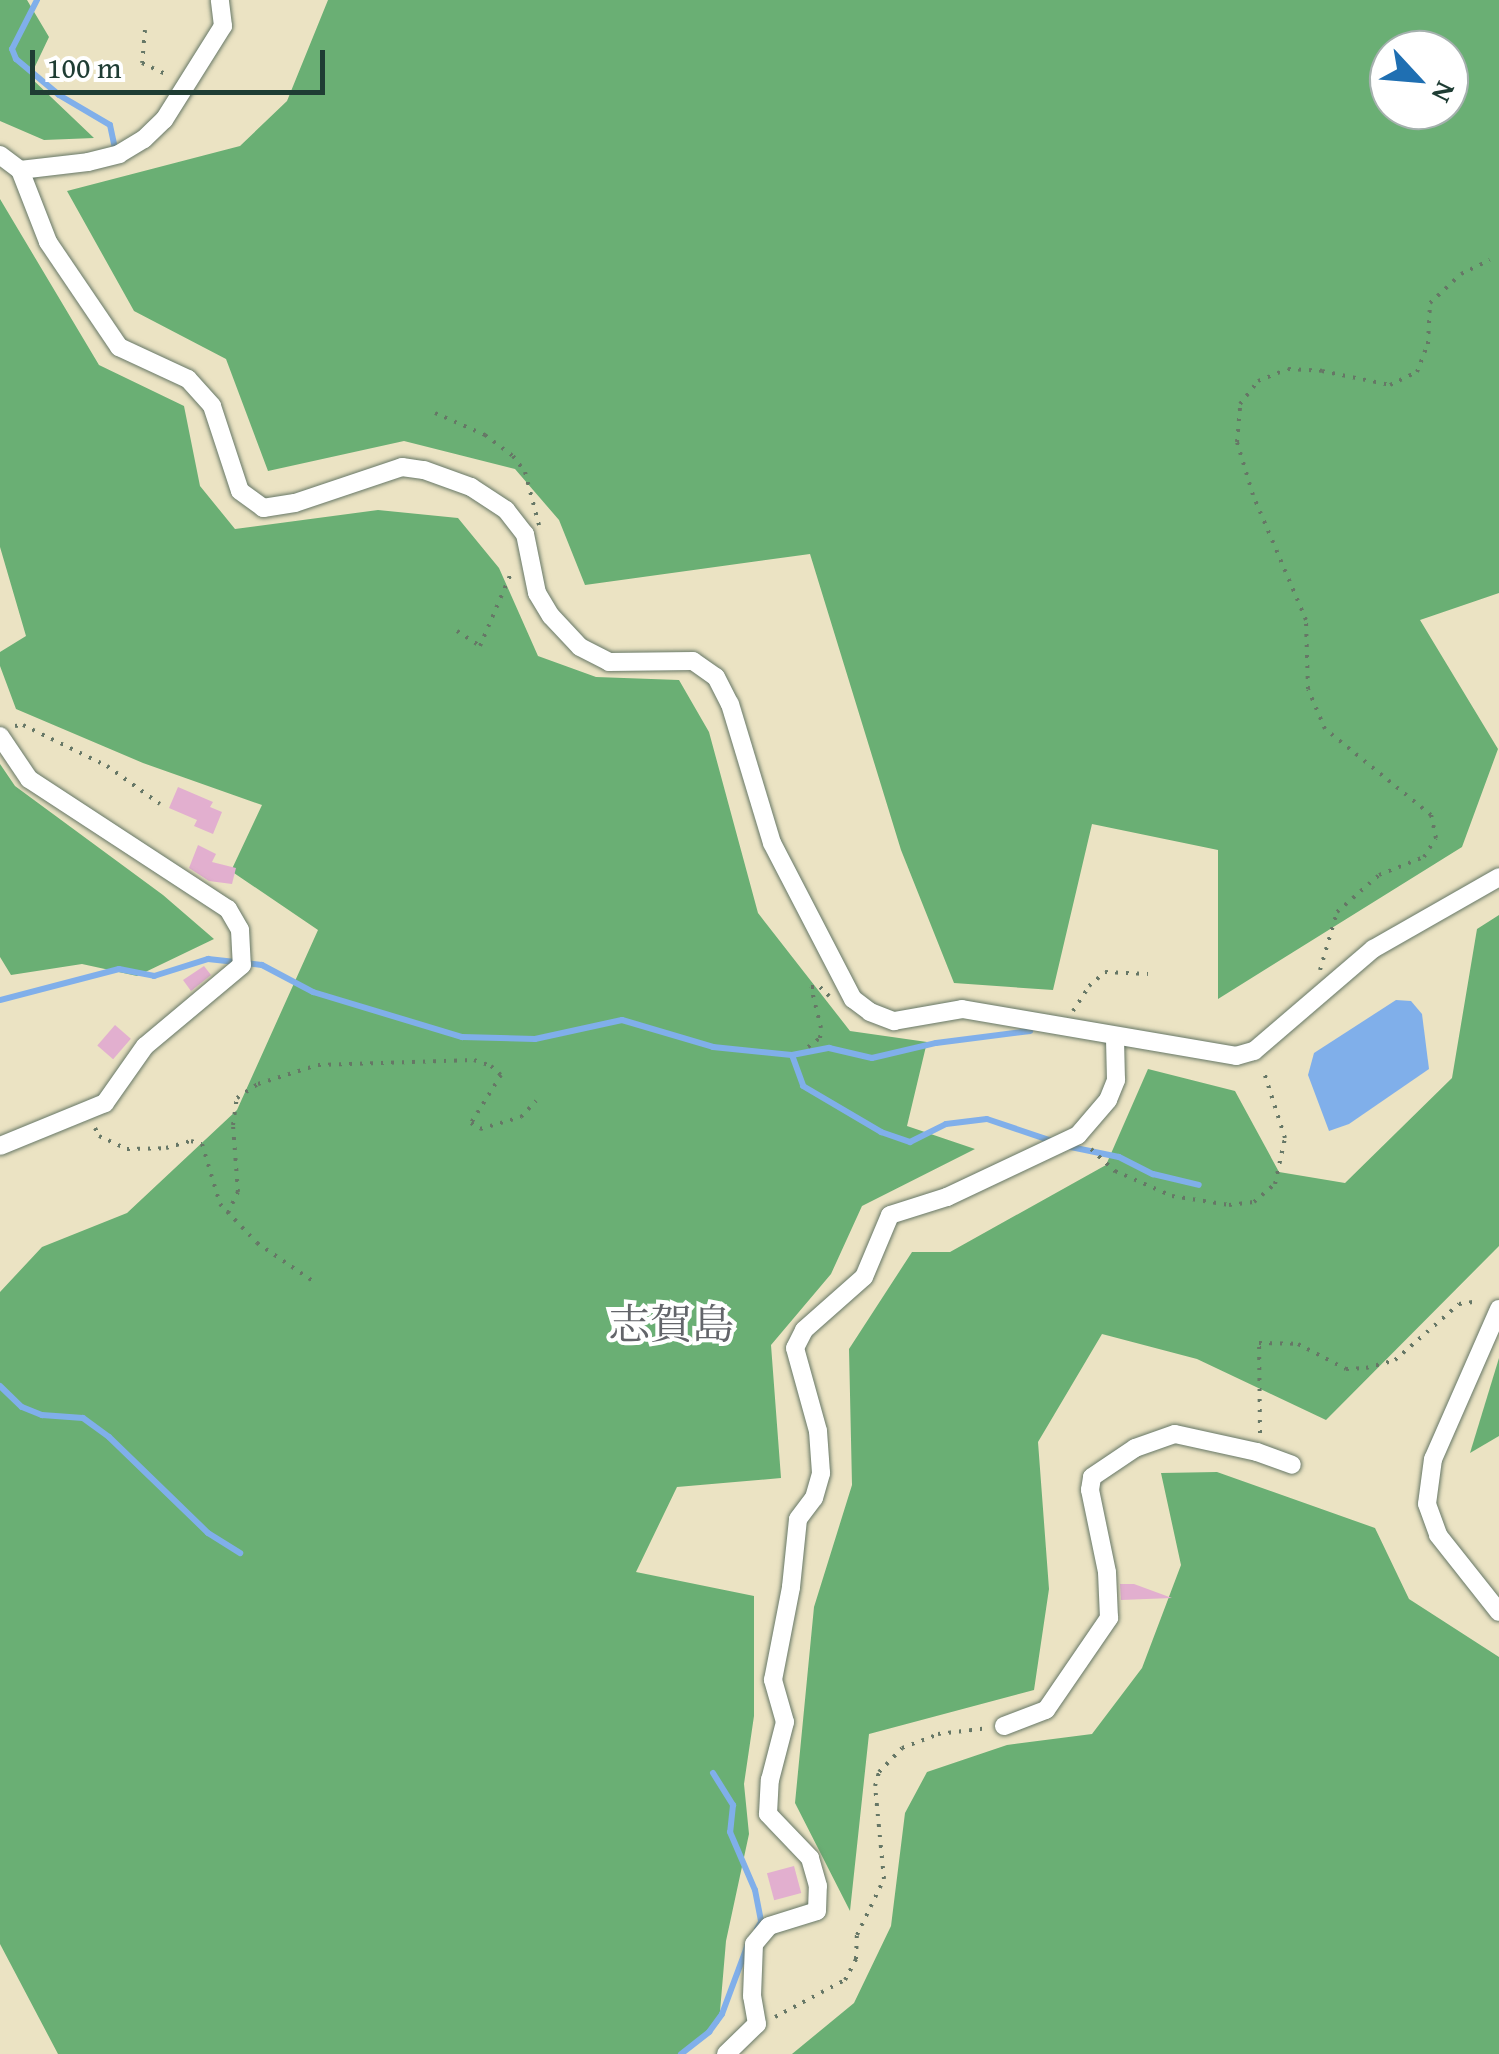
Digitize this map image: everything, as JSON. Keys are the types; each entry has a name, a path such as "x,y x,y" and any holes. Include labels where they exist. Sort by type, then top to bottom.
{"street":[{"path":"20,170 119,154 164,120 222,26 220,0"},
{"path":"0,155 20,170 48,242 119,347 188,379 212,406 240,491 263,508 296,503 402,467 424,470 472,488 506,510 525,534 538,593 551,616 580,647 608,662 693,661 716,676 730,704 772,844 853,999 870,1012 894,1021 962,1010 1236,1056 1262,1044 1373,949 1499,877"},
{"path":"0,1146 105,1103 145,1046 242,965 240,930 228,909 29,779 6,731"},
{"path":"726,2054 757,2024 752,1996 754,1944 768,1926 817,1911 818,1886 810,1858 768,1814 770,1780 785,1722 773,1680 792,1587 798,1518 814,1498 821,1474 818,1431 795,1348 804,1330 864,1277 890,1215 947,1197 1078,1135 1108,1100 1116,1080 1115,1038"},
{"path":"1492,1305 1433,1459 1428,1504 1438,1535 1499,1612"},
{"path":"1004,1726 1046,1710 1109,1618 1107,1572 1090,1490 1092,1477 1135,1448 1175,1434 1259,1452 1292,1465"}],"path":[{"path":"145,30 142,63 188,83"},
{"path":"1314,1000 1337,912 1379,875 1424,857 1436,838 1431,815 1325,728 1308,689 1306,620 1253,495 1238,442 1240,404 1258,382 1288,369 1322,371 1390,385 1417,372 1428,344 1430,303 1461,274 1490,260"},
{"path":"435,413 498,442 525,472 540,520 491,614 480,646 457,631"},
{"path":"6,731 23,726 107,766 160,804"},
{"path":"1063,1026 1088,986 1105,972 1148,974"},
{"path":"808,1046 820,1038 821,1028 811,986 820,987 837,1006"},
{"path":"1078,1135 1115,1171 1172,1196 1229,1205 1254,1202 1274,1184 1285,1138 1263,1072 1262,1044"},
{"path":"228,1213 238,1192 233,1124 237,1098 258,1084 318,1065 474,1060 491,1066 501,1075 471,1122 480,1129 520,1116 536,1101"},
{"path":"86,1110 100,1136 126,1149 166,1148 192,1141 202,1144 220,1204 257,1242 318,1284"},
{"path":"1259,1452 1259,1343 1298,1344 1346,1369 1366,1368 1395,1360 1459,1304 1492,1305"},
{"path":"757,2024 845,1980 856,1959 857,1934 884,1879 876,1786 879,1772 902,1748 938,1734 1004,1726"}],"green space":[{"path":"0,0 27,0 49,37 30,77 94,138 44,140 0,121"},
{"path":"328,0 1499,0 1499,593 1420,620 1498,749 1462,847 1218,999 1218,850 1092,824 1053,990 954,983 901,850 810,554 585,585 559,520 515,469 404,441 268,471 226,359 134,311 67,191 240,146 287,101"},
{"path":"0,199 99,365 184,406 200,486 235,529 378,510 458,518 499,568 538,656 596,677 679,680 709,732 758,913 850,1031 927,1042 907,1126 975,1149 862,1206 831,1274 771,1345 781,1478 677,1487 636,1572 754,1596 754,1716 744,1784 749,1834 726,1941 719,2023 683,2054 58,2054 0,1944 0,1292 42,1247 127,1213 237,1110 318,930 231,871 262,805 143,763 16,709 0,666 0,652 26,636 0,547"},
{"path":"0,764 15,786 163,895 214,939 137,976 82,964 11,975 0,957"},
{"path":"1499,915 1499,1246 1326,1420 1197,1359 1102,1334 1038,1442 1049,1589 1034,1690 869,1734 850,1911 795,1803 814,1607 852,1485 849,1349 912,1252 950,1252 1106,1165 1148,1069 1235,1091 1279,1172 1345,1183 1452,1078 1477,929"},
{"path":"1499,1358 1499,1436 1470,1453"},
{"path":"1217,1472 1375,1528 1409,1599 1499,1657 1499,2054 792,2054 854,2003 891,1926 905,1813 927,1772 1007,1745 1092,1734 1142,1668 1181,1565 1161,1473"}],"water":[{"path":"1396,1000 1411,1001 1422,1014 1429,1069 1349,1124 1329,1131 1308,1075 1314,1053"}],"building":[{"path":"178,787 213,802 210,807 222,812 213,834 194,826 197,820 169,808"},
{"path":"198,845 216,854 212,862 236,868 232,884 209,881 189,868"},
{"path":"204,966 211,975 191,991 183,980"},
{"path":"115,1025 131,1039 113,1059 97,1045"},
{"path":"1120,1584 1134,1584 1172,1598 1121,1600"},
{"path":"794,1866 801,1893 774,1900 767,1873"}],"waterway":[{"path":"37,0 12,49 16,59 59,95 110,125 115,149"},
{"path":"0,1000 119,969 154,976 208,959 262,965 313,992 462,1037 535,1039 622,1020 713,1047 792,1055 829,1048 872,1058 936,1043 1030,1031"},
{"path":"792,1055 803,1086 881,1132 910,1142 946,1124 987,1119 1055,1142"},
{"path":"1066,1146 1119,1157 1153,1174 1199,1185"},
{"path":"0,1386 22,1407 42,1415 83,1418 109,1437 208,1533 240,1553"},
{"path":"713,1773 733,1805 730,1832 755,1890 761,1922 757,1929"},
{"path":"681,2054 709,2032 722,2014 748,1944"}],"district":[{"name":"志賀島","path":"671,1324"}]}
